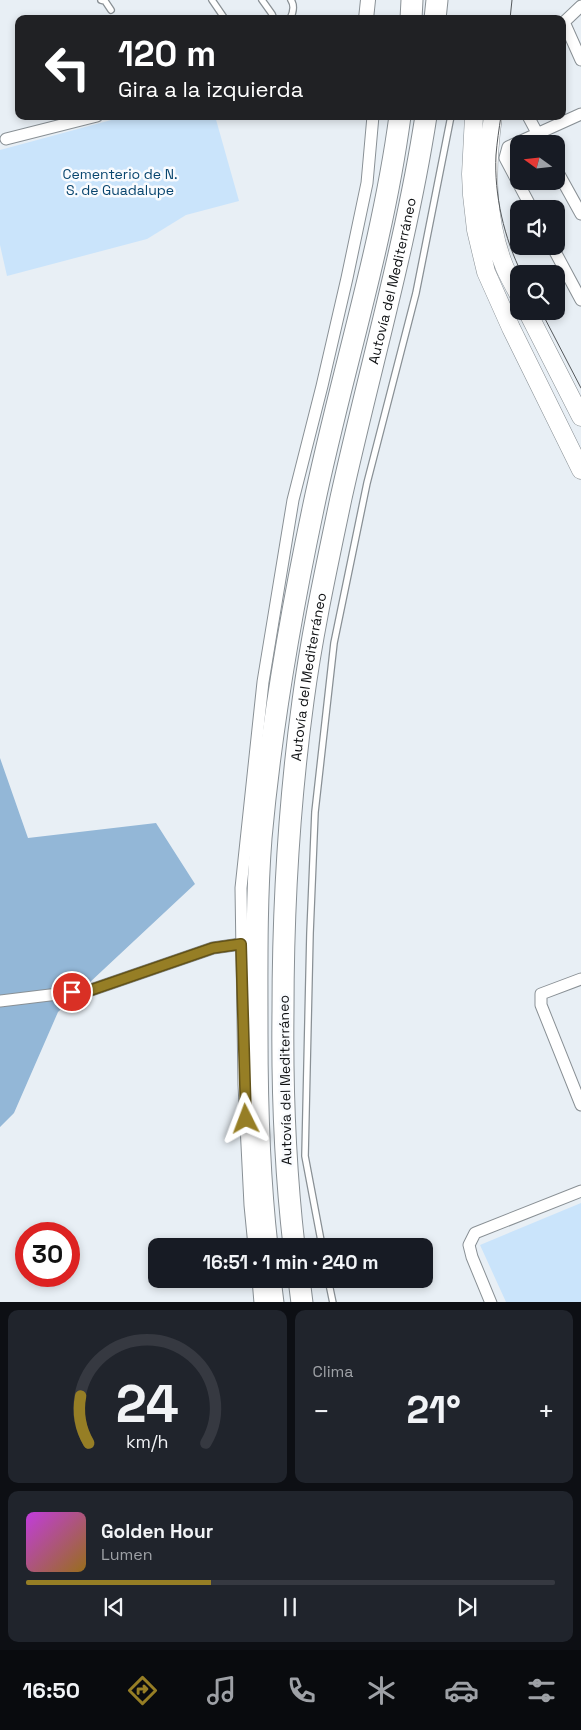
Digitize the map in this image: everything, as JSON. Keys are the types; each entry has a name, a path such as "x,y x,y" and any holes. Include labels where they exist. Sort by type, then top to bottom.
{"highway":[{"path":"411,15 412,0"},
{"path":"435,15 436,0"},
{"name":"Autovía del Mediterráneo","path":"266,1238 258,1116 257,957 261,839 279,693 313,506 368,282 388,187 399,120"},
{"name":"Autovía del Mediterráneo","path":"293,1238 283,1125 283,937 288,848 303,701 312,644 340,505 405,232 425,120"},
{"path":"271,1288 273,1302"},
{"path":"300,1288 302,1302"}],"main road":[{"path":"474,120 472,195 476,230 486,272 511,328 581,470"},
{"path":"472,153 480,120"},
{"path":"492,120 489,147 488,189 493,227 505,267 510,277"},
{"path":"532,320 581,418"}],"street":[{"path":"366,15 368,0"},
{"path":"566,20 581,6"},
{"path":"566,29 581,60"},
{"path":"547,135 581,114"},
{"path":"6,139 81,120"},
{"path":"253,1238 245,1103 241,944 242,888 263,682 293,500 328,359 367,183 373,120"},
{"path":"530,120 538,135"},
{"path":"510,146 508,147 505,158 510,167"},
{"path":"565,185 581,214"},
{"path":"557,255 581,300"},
{"path":"0,1001 91,990 213,948 241,944"},
{"path":"581,979 541,994 541,1004 581,1105"},
{"path":"491,1302 472,1257 469,1245 475,1233 581,1191"},
{"path":"259,1288 260,1302"}],"lane":[{"path":"101,0 111,10"},
{"path":"212,0 222,15"},
{"path":"262,0 272,15"},
{"path":"291,0 293,2 292,15"},
{"path":"320,1238 305,1156 310,933 316,812 334,643 367,483 416,293 450,120"},
{"path":"330,1288 333,1302"}],"green space":[{"name":"Cementerio de N. S. de Guadalupe","path":"111,120 216,120 239,201 186,215 147,239 7,276 0,245 0,150"},
{"path":"581,1203 581,1302 506,1302 480,1245"}],"shaded area":[{"path":"0,758 28,838 156,823 195,884 58,1012 14,1113 0,1127"}],"tram line":[{"path":"510,15 512,0"},
{"path":"500,120 496,155 497,185 505,231 518,265"},
{"path":"546,320 581,388"}],"route":[{"path":"72,992 91,990 213,948 241,944 246,1119"}]}
